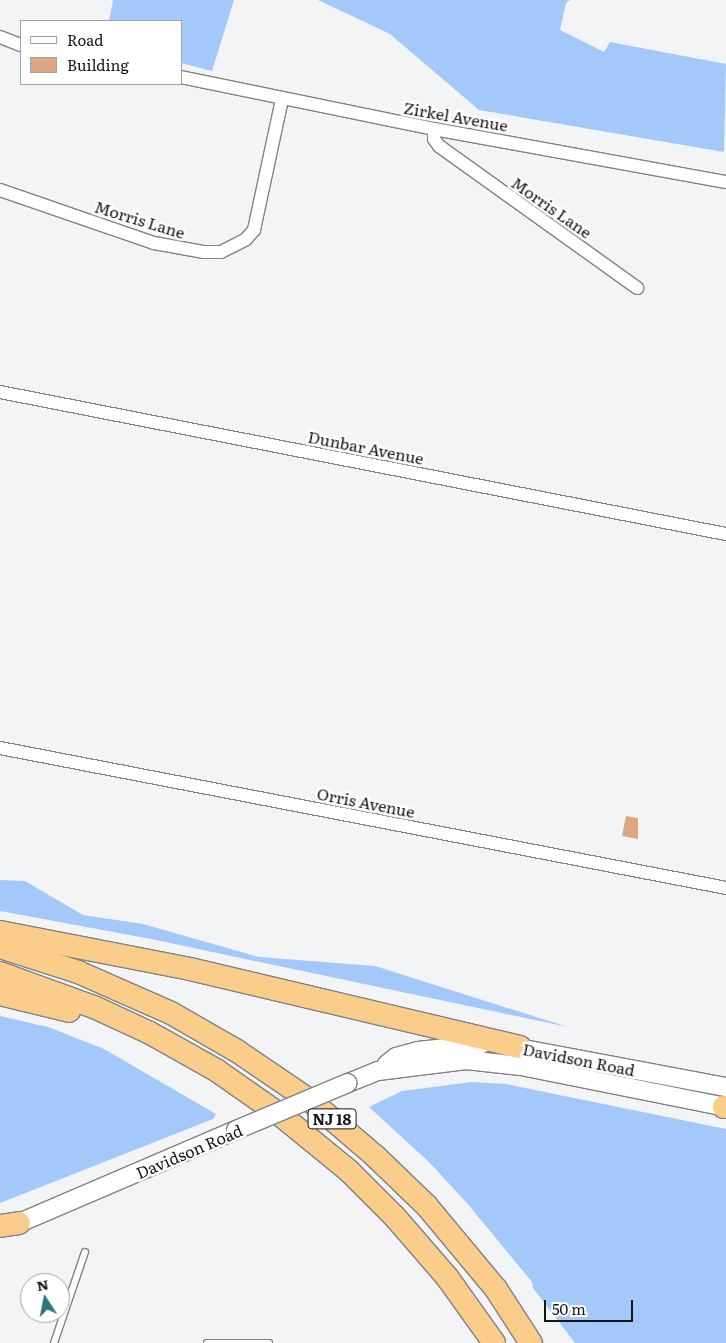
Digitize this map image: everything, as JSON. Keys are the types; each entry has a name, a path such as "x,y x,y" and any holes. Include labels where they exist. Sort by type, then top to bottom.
{"highway":[{"path":"0,932 190,969 520,1047"},
{"name":"NJ 18","path":"0,947 78,972 162,1009 237,1050 305,1097 375,1156 426,1205 514,1316 531,1343"},
{"name":"NJ 18","path":"0,973 94,1007 201,1062 282,1117 349,1171 395,1217 447,1277 494,1343"},
{"path":"0,994 92,1018 201,1062"},
{"path":"514,1316 532,1325 546,1343"}],"main road":[{"name":"Davidson Road","path":"378,1071 396,1057 434,1048 466,1044 520,1047 726,1102"},
{"name":"Davidson Road","path":"6,1227 378,1071 445,1061 496,1062 726,1102"}],"street":[{"path":"0,37 17,44"},
{"name":"Zirkel Avenue","path":"182,77 434,129 726,182"},
{"name":"Morris Lane","path":"0,190 154,243 196,251 222,252 246,239 256,224 282,99"},
{"name":"Morris Lane","path":"434,129 434,139 439,146 637,288"},
{"name":"Dunbar Avenue","path":"0,392 726,534"},
{"name":"Orris Avenue","path":"0,748 726,888"}],"lane":[{"path":"54,1343 85,1252"},
{"path":"208,1343 269,1343"}],"shaded area":[{"path":"113,0 234,0 212,71 182,63 182,20 109,20"},
{"path":"318,0 570,0 566,3 560,30 604,52 610,42 726,64 724,152 479,110 390,34"},
{"path":"0,880 25,881 83,915 143,924 259,957 375,966 568,1027 151,939 0,911"},
{"path":"0,1016 48,1027 104,1049 216,1114 213,1119 0,1203"},
{"path":"472,1082 506,1084 726,1129 726,1343 575,1343 533,1288 532,1282 466,1202 429,1162 369,1107 402,1091"}],"building":[{"path":"626,816 638,818 638,839 622,836"}]}
